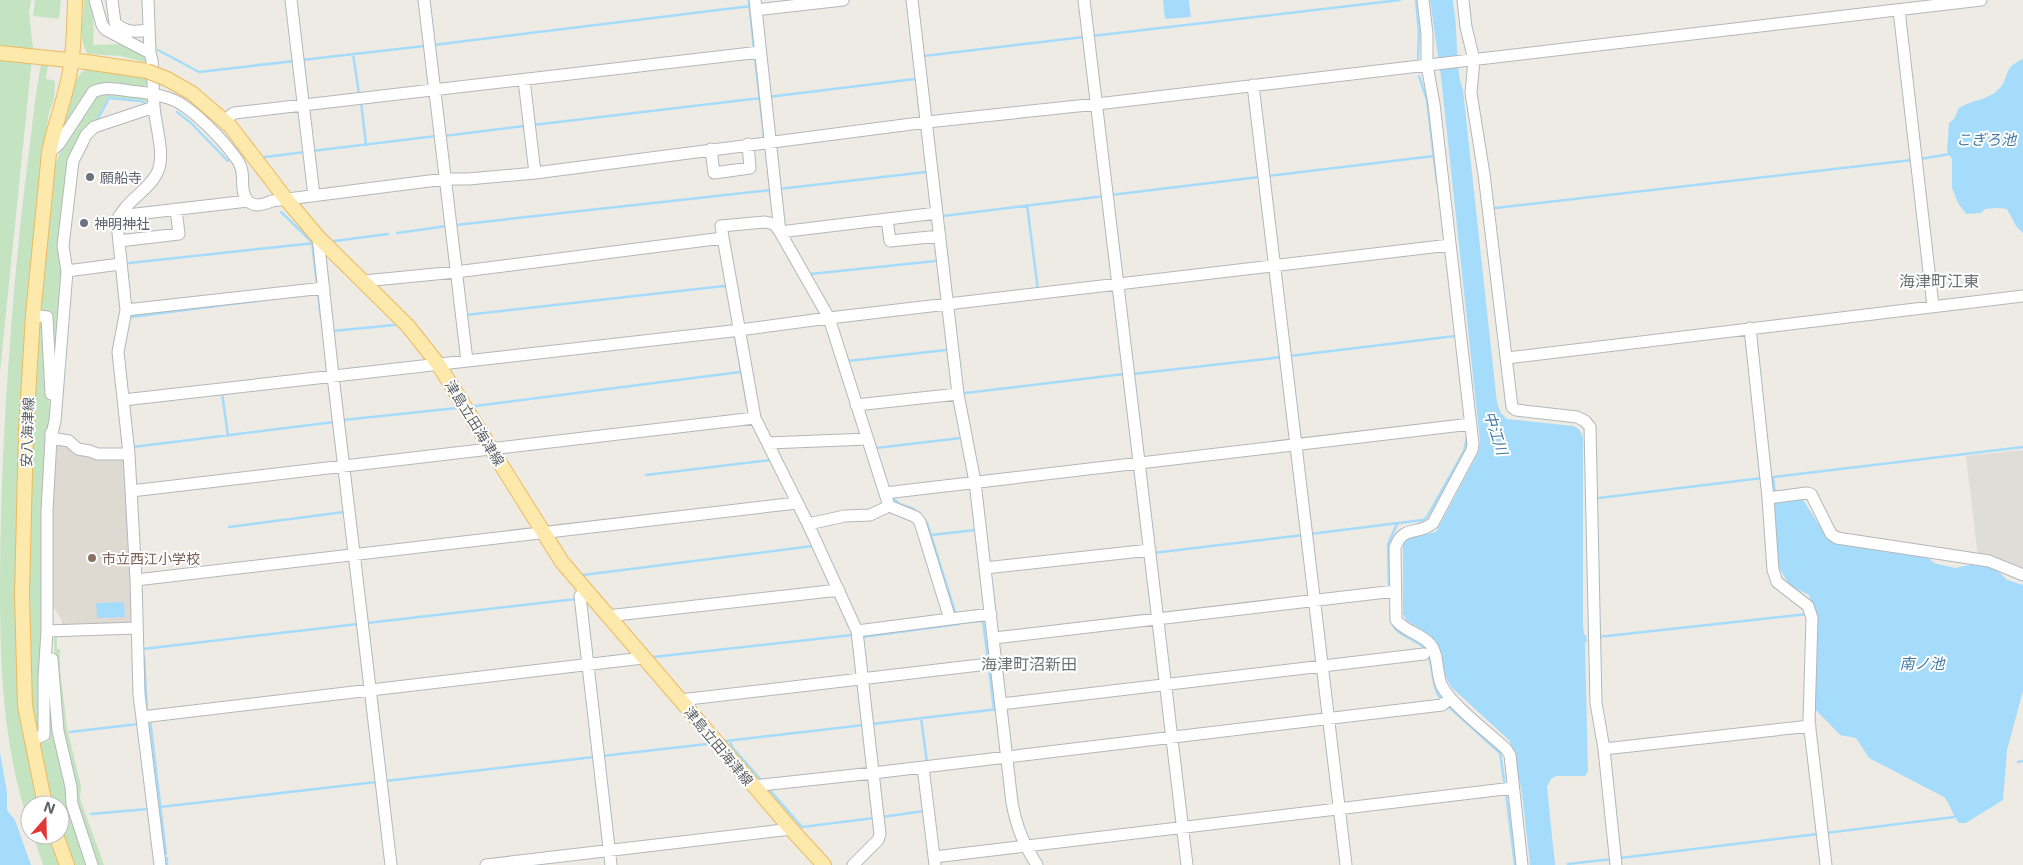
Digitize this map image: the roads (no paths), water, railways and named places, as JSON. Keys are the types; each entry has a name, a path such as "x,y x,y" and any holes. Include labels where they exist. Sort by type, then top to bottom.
{"main road":[{"name":"安八海津線","path":"43,795 30,740 25,706 22,595 26,430 33,315 49,153 53,130 67,86 74,29 75,0"},
{"name":"津島立田海津線","path":"0,53 71,60 147,71 167,79 192,93 230,126 286,199 318,236 408,326 438,364 562,562 643,658 824,865"},
{"path":"60,845 67,865"}],"street":[{"path":"95,0 102,26 106,30 150,53"},
{"path":"112,0 115,23 134,33 149,30"},
{"path":"148,0 150,53 160,163 156,176 119,216 117,223 126,310 118,352 129,454 136,580 139,694 160,865"},
{"path":"291,0 314,196"},
{"path":"424,0 467,361"},
{"path":"780,232 755,5 843,0"},
{"path":"912,0 958,394 975,482 1012,803 1017,829 1037,865"},
{"path":"1084,0 1187,865"},
{"path":"1422,0 1473,444 1472,450 1433,523 1426,528 1407,531 1398,538 1395,548 1396,620 1400,626 1430,643 1441,685 1450,698 1506,749 1510,755 1522,865"},
{"path":"1463,0 1470,60 1471,93 1484,174 1512,407 1516,410 1577,417 1585,421 1590,427 1596,703 1604,749 1616,865"},
{"path":"51,438 55,422 66,271 63,246 73,161 86,135 94,126 154,101 168,98 220,123 244,174 242,192 248,201 254,205 262,205 286,199 445,179 468,179 535,172 927,122 1253,86 1981,0"},
{"path":"1899,10 1933,306"},
{"path":"220,123 234,113 760,52"},
{"path":"524,80 535,172"},
{"path":"1253,86 1346,865"},
{"path":"49,153 58,144 92,92 105,88 154,101"},
{"path":"711,149 714,173 723,172 750,168 748,144"},
{"path":"119,216 248,201"},
{"path":"119,241 179,234 176,210"},
{"path":"780,232 937,213"},
{"path":"887,219 890,242 940,236"},
{"path":"853,865 878,840 880,834 857,631 808,524 755,418 721,226 766,222 774,224 780,232 829,318 889,506"},
{"path":"318,236 391,865"},
{"path":"364,281 456,272 723,238"},
{"path":"123,400 732,331 1118,283 1450,245"},
{"path":"66,271 120,264"},
{"path":"126,310 324,288"},
{"path":"1506,358 2023,296"},
{"path":"33,315 47,318 52,418 47,511 49,630 52,679 58,731 71,787 72,804 92,865"},
{"path":"1750,328 1772,498 1773,570 1777,582 1808,606 1812,618 1810,726 1826,865"},
{"path":"856,405 958,394"},
{"path":"131,491 755,418"},
{"path":"885,493 1471,424"},
{"path":"51,438 69,441 78,449 97,454 129,454"},
{"path":"768,443 868,439"},
{"path":"1772,498 1806,493 1811,494 1831,534 1837,538 1989,561 2023,576"},
{"path":"136,580 355,556 797,503"},
{"path":"808,524 845,516 870,515 889,506 916,517 920,522 950,619"},
{"path":"985,568 1150,550"},
{"path":"585,590 580,596 611,865"},
{"path":"607,616 839,590"},
{"path":"994,638 1395,591"},
{"path":"857,631 991,614"},
{"path":"49,630 137,628"},
{"path":"30,740 44,735 44,678 49,630"},
{"path":"1002,707 1432,656"},
{"path":"142,717 643,658"},
{"path":"680,700 997,663"},
{"path":"754,786 1442,705 1450,698"},
{"path":"1604,749 1810,726"},
{"path":"923,767 934,861 1025,846 1513,788"},
{"path":"486,865 791,829"}],"water":[{"path":"1163,0 1189,0 1191,17 1165,19"},
{"name":"中江川","path":"1430,0 1453,0 1458,68 1463,90 1497,403 1501,413 1507,419 1573,426 1579,429 1583,437 1583,624 1587,641 1585,643 1588,772 1585,776 1556,776 1551,779 1547,787 1555,865 1530,865 1522,793 1509,740 1451,687 1441,668 1432,637 1406,620 1403,614 1403,543 1412,537 1436,532 1478,453 1480,441 1441,77"},
{"name":"こぎろ池","path":"2023,59 2023,233 2016,226 2007,209 1985,209 1981,213 1966,214 1958,203 1952,188 1952,159 1947,151 1949,123 1954,119 1959,108 1995,93 2003,84 2009,69"},
{"name":"南ノ池","path":"1802,498 1826,536 1848,546 1853,543 1924,554 1934,563 1955,568 1978,563 1996,569 2007,580 2023,585 2023,691 2007,750 2003,800 1966,823 1959,823 1944,797 1869,758 1856,738 1840,735 1814,708 1816,618 1809,595 1789,585 1777,564 1774,502"},
{"path":"124,602 125,617 97,618 96,603"},
{"path":"0,752 7,792 7,810 15,820 20,834 20,845 24,845 31,865 0,865"}],"waterway":[{"path":"749,0 754,49"},
{"path":"1092,36 1400,0"},
{"path":"1416,0 1419,33 1418,58"},
{"path":"433,45 751,6"},
{"path":"924,56 1084,37"},
{"path":"302,60 424,46"},
{"path":"158,50 199,72 294,61"},
{"path":"353,54 359,94"},
{"path":"755,57 764,137"},
{"path":"1419,76 1427,100 1437,183"},
{"path":"768,97 915,79"},
{"path":"98,119 109,98 141,101 148,105"},
{"path":"533,125 761,98"},
{"path":"361,102 366,145"},
{"path":"177,112 191,123 228,161"},
{"path":"444,136 524,126"},
{"path":"312,151 436,136"},
{"path":"265,157 305,152"},
{"path":"1920,159 1950,154"},
{"path":"1268,176 1434,156"},
{"path":"1495,208 1912,160"},
{"path":"779,189 926,172"},
{"path":"1111,195 1259,177"},
{"path":"455,225 770,190 770,196"},
{"path":"943,216 1105,196"},
{"path":"1027,205 1038,290"},
{"path":"281,212 312,242 317,285"},
{"path":"397,233 447,226"},
{"path":"334,241 388,234"},
{"path":"129,263 315,243"},
{"path":"810,274 936,261"},
{"path":"466,315 724,286 727,288"},
{"path":"318,293 321,318"},
{"path":"131,317 263,300"},
{"path":"332,331 395,325"},
{"path":"735,335 747,405"},
{"path":"1290,356 1455,336"},
{"path":"848,361 946,350"},
{"path":"1133,374 1282,357"},
{"path":"475,406 740,372"},
{"path":"965,393 1124,374"},
{"path":"222,393 228,436"},
{"path":"343,420 457,408"},
{"path":"133,447 334,422"},
{"path":"1310,534 1423,520 1427,517 1464,451 1467,437"},
{"path":"876,448 961,438"},
{"path":"1775,494 1773,477 2023,447"},
{"path":"646,475 771,460"},
{"path":"1599,498 1762,478"},
{"path":"891,496 899,504 914,509 927,523 956,615"},
{"path":"229,527 344,512"},
{"path":"1389,588 1388,544 1397,524"},
{"path":"931,535 976,530"},
{"path":"1153,553 1303,535"},
{"path":"583,575 813,546"},
{"path":"367,623 576,599"},
{"path":"1598,637 1807,614"},
{"path":"959,623 983,621 988,660"},
{"path":"1392,621 1397,630 1424,648 1428,654 1435,688 1442,700"},
{"path":"143,649 358,624"},
{"path":"862,637 959,624"},
{"path":"653,657 852,635"},
{"path":"144,656 147,711"},
{"path":"989,668 994,710"},
{"path":"1443,710 1449,707 1500,753 1505,786"},
{"path":"872,724 998,709"},
{"path":"921,718 927,763"},
{"path":"150,720 166,854"},
{"path":"70,732 138,724"},
{"path":"726,741 864,725"},
{"path":"730,741 732,747 761,780"},
{"path":"602,756 707,744"},
{"path":"385,781 594,757"},
{"path":"2018,762 2023,761"},
{"path":"160,807 376,782"},
{"path":"768,788 802,827 874,818"},
{"path":"1506,793 1515,865"},
{"path":"91,814 148,809"},
{"path":"882,817 924,811"},
{"path":"1826,833 1954,817"},
{"path":"1620,858 1818,834"},
{"path":"167,858 167,865"},
{"path":"1568,864 1612,859"}],"place":[{"name":"願船寺","path":"90,177"},
{"name":"神明神社","path":"84,223"},
{"name":"市立西江小学校","path":"92,558"}],"district":[{"name":"海津町江東","path":"1939,281"},
{"name":"海津町沼新田","path":"1029,664"}]}
